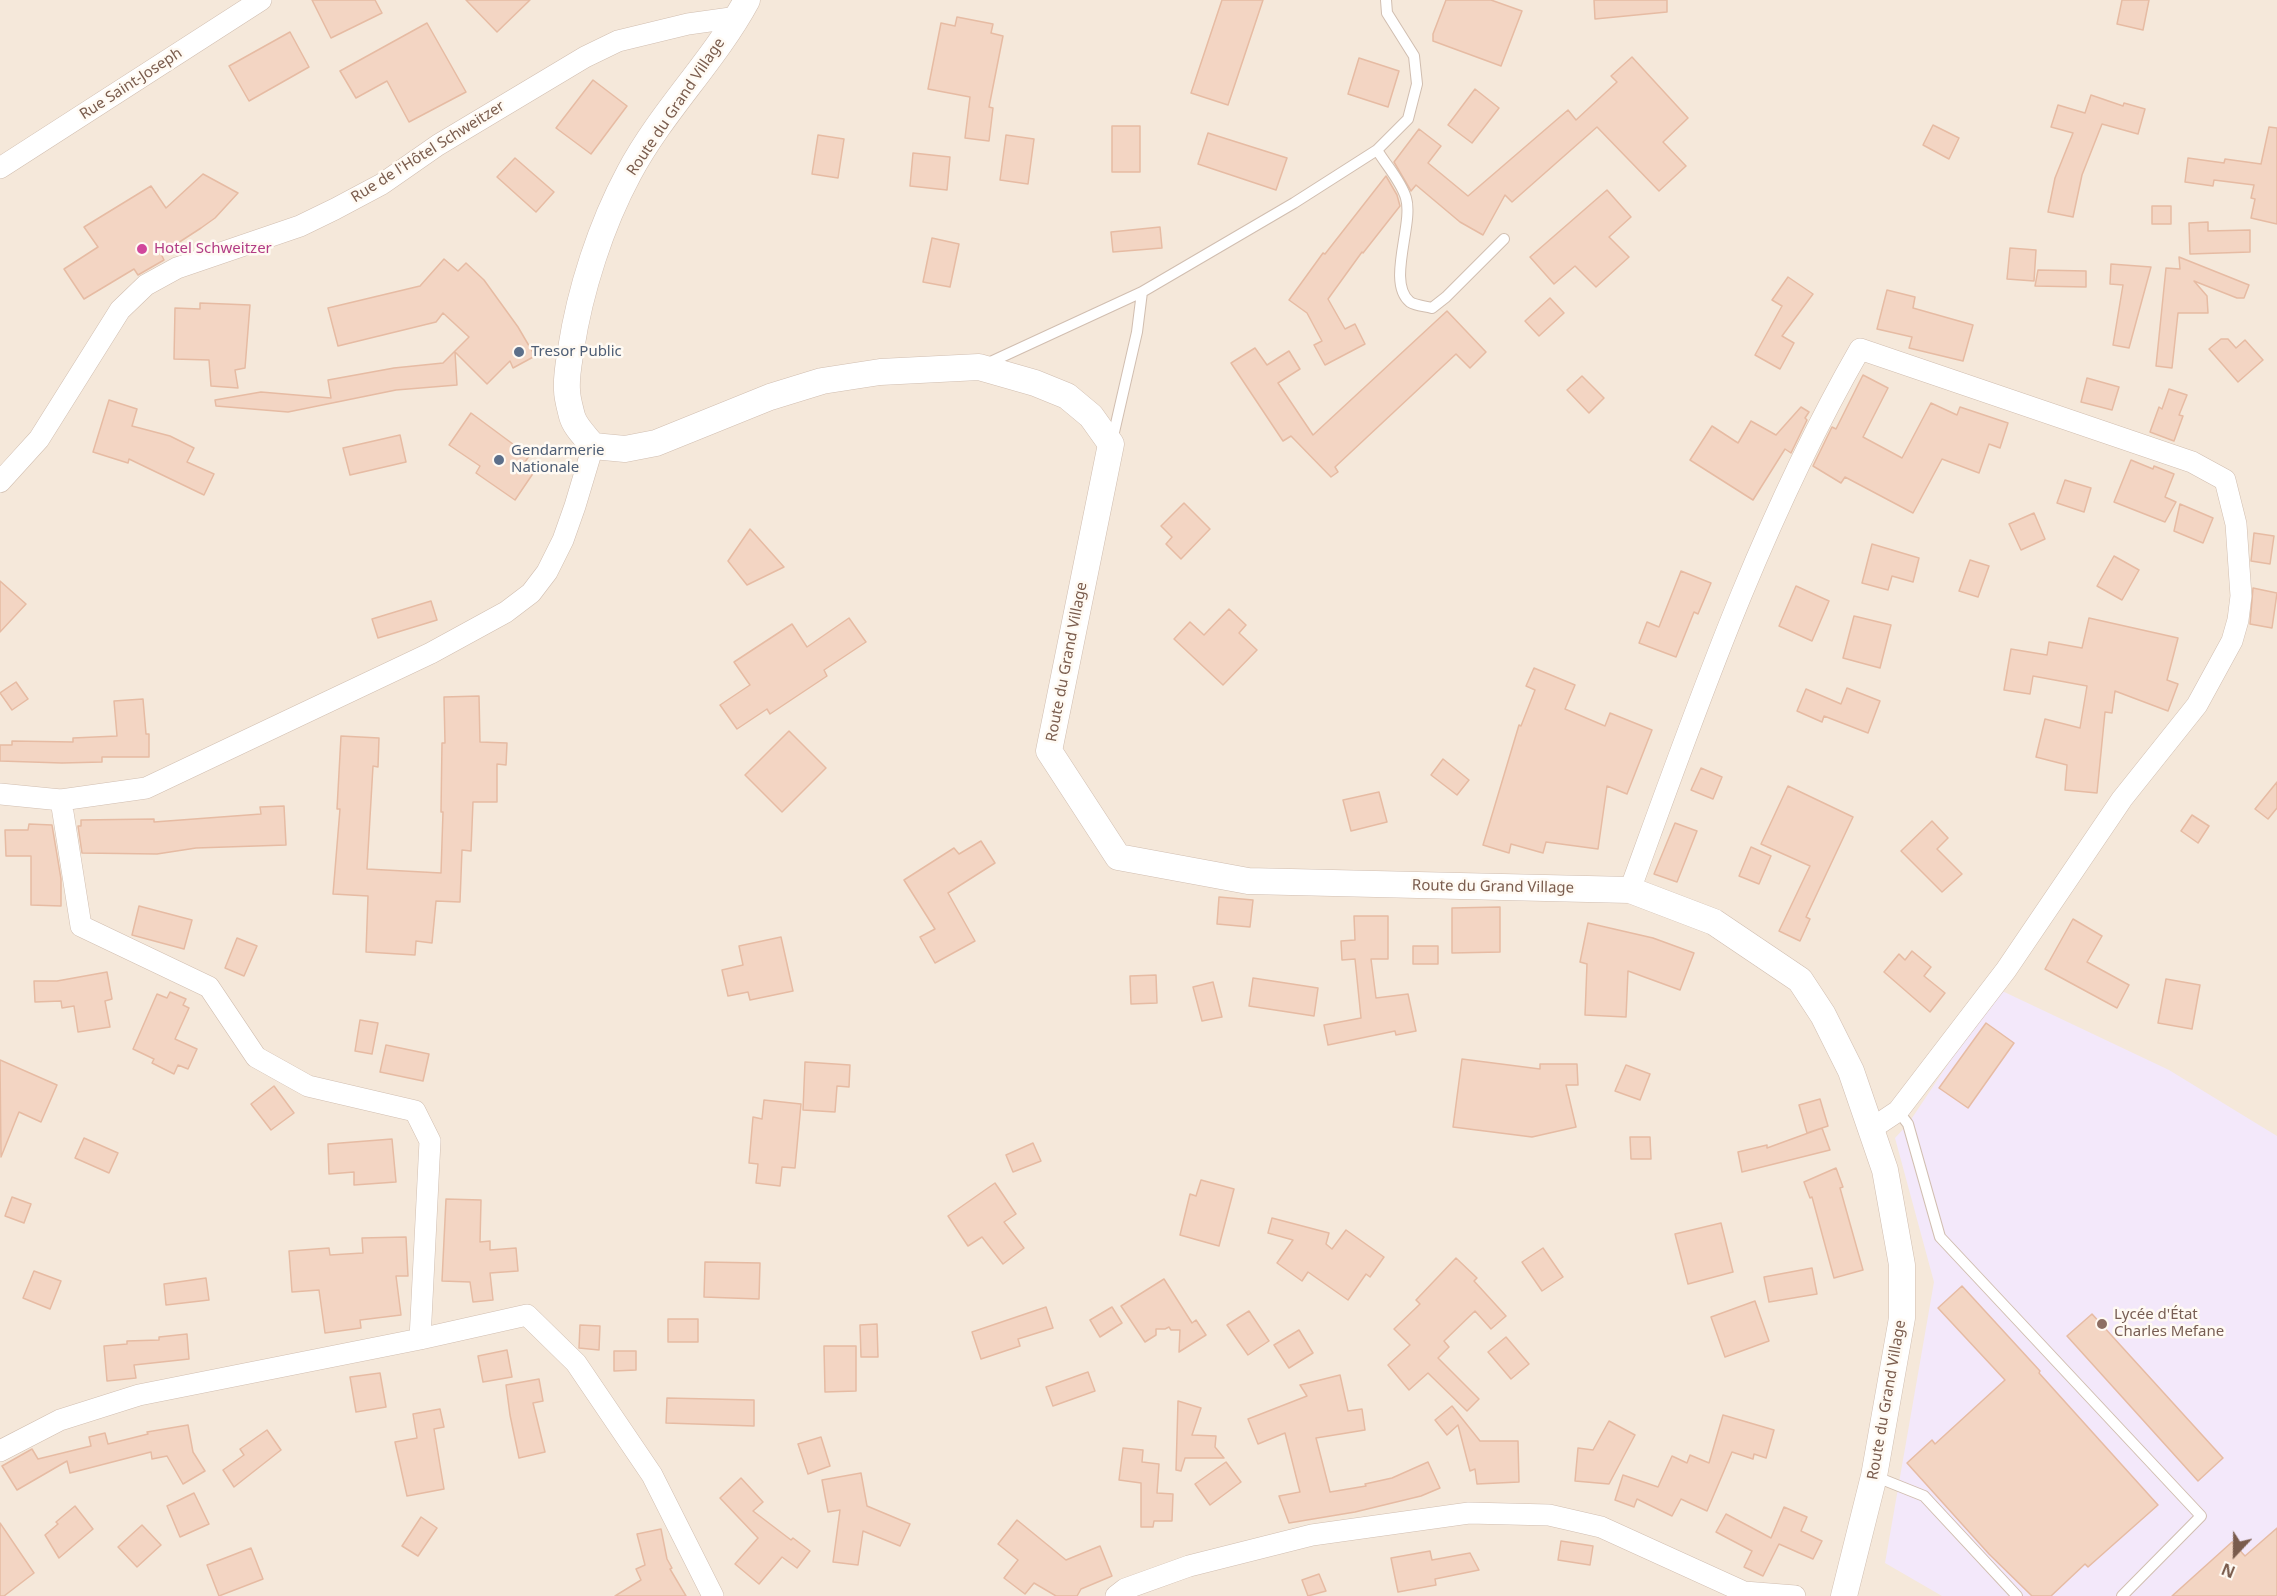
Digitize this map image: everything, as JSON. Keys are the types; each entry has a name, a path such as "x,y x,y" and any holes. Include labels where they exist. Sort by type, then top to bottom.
{"street":[{"name":"Rue Saint-Joseph","path":"0,168 261,0"},
{"name":"Route du Grand Village","path":"593,446 573,419 567,391 567,375 574,331 585,284 603,233 629,173 680,96 743,8"},
{"name":"Rue de l'Hôtel Schweitzer","path":"0,482 39,439 120,310 146,285 177,268 300,226 335,209 382,184 438,145 585,57 618,41 743,8"},
{"path":"1630,890 1710,670 1782,501 1830,400 1860,349 2192,462 2225,480 2236,524 2241,596 2238,620 2227,650 2197,705 2122,799 2006,970 1898,1111 1871,1129"},
{"path":"0,794 61,800 146,788 431,653 506,612 531,593 547,572 563,540 593,446 625,449 656,443 770,397 822,381 880,372 979,367 1035,383 1067,396 1091,416 1111,444"},
{"name":"Route du Grand Village","path":"1111,444 1049,751 1118,857 1248,881 1630,890 1714,922 1800,980 1823,1015 1851,1071 1890,1188 1902,1265 1902,1318 1874,1476 1844,1596"},
{"path":"61,800 81,926 209,987 256,1057 308,1086 415,1111 430,1141 420,1339"},
{"path":"0,1451 60,1420 139,1395 420,1339 527,1315 576,1363 652,1474 713,1596"},
{"path":"1116,1596 1125,1589 1189,1566 1312,1534 1469,1513 1550,1515 1600,1527 1744,1592 1795,1596"}],"lane":[{"path":"979,367 1142,292 1294,203 1377,150 1408,119 1418,84 1414,56 1387,13 1386,0"},
{"path":"1377,150 1406,199 1408,214 1400,280 1405,297 1412,304 1432,308 1504,239"},
{"path":"1111,444 1137,332 1142,292"},
{"path":"1898,1111 1908,1124 1940,1237 2201,1516 2122,1596"},
{"path":"1874,1476 1924,1496 2017,1596"}],"shaded area":[{"path":"0,0 2277,0 2277,1596 0,1596"},
{"name":"Lycée d'État Charles Mefane","path":"1998,989 2169,1070 2277,1136 2277,1596 1942,1596 1885,1563 1934,1282 1895,1138 1908,1124"}],"building":[{"path":"312,0 375,0 382,13 331,38"},
{"path":"466,0 530,0 497,32"},
{"path":"1222,0 1263,0 1228,105 1191,93"},
{"path":"1446,0 1491,0 1522,11 1501,66 1433,41 1433,34"},
{"path":"1594,0 1667,0 1667,12 1595,19"},
{"path":"2122,0 2149,0 2143,30 2117,24"},
{"path":"957,17 993,24 991,33 1003,36 989,107 993,108 989,141 965,138 970,97 928,89 941,23 955,26"},
{"path":"427,23 466,92 409,122 387,81 356,98 340,71"},
{"path":"290,32 309,67 249,101 229,66"},
{"path":"1632,57 1688,118 1663,142 1686,166 1659,191 1597,127 1512,202 1505,195 1483,235 1460,222 1416,185 1411,191 1394,162 1419,129 1441,146 1428,163 1468,196 1568,110 1576,120 1617,82 1611,76"},
{"path":"1359,58 1399,71 1388,107 1348,94"},
{"path":"593,80 627,106 591,154 556,128"},
{"path":"1475,89 1499,108 1472,143 1448,125"},
{"path":"2091,95 2123,106 2124,103 2145,109 2138,134 2102,124 2082,175 2073,217 2048,212 2055,178 2073,133 2051,127 2058,105 2085,113"},
{"path":"1933,125 1959,138 1949,159 1923,145"},
{"path":"1112,126 1140,126 1140,172 1112,172"},
{"path":"2269,127 2277,128 2277,224 2251,218 2255,199 2251,198 2254,185 2214,180 2213,186 2185,182 2188,158 2224,163 2225,159 2261,164"},
{"path":"1208,133 1287,158 1276,190 1198,164"},
{"path":"818,135 844,139 838,178 812,174"},
{"path":"1006,135 1034,139 1028,184 1000,180"},
{"path":"913,153 950,157 947,190 910,186"},
{"path":"515,158 554,192 536,212 497,177"},
{"path":"203,174 238,193 215,218 161,254 164,260 138,275 134,269 84,299 64,269 98,247 84,227 151,186 166,208"},
{"path":"1386,176 1397,195 1400,206 1362,252 1328,299 1345,329 1355,324 1365,344 1325,365 1314,345 1322,341 1307,313 1289,300 1323,253 1325,254"},
{"path":"1607,190 1631,217 1609,237 1629,257 1596,287 1575,266 1554,284 1530,257"},
{"path":"2152,206 2171,206 2171,224 2152,224"},
{"path":"2208,222 2208,231 2250,230 2250,252 2190,254 2189,223"},
{"path":"1160,227 1162,248 1113,252 1111,232"},
{"path":"932,238 959,244 950,287 923,282"},
{"path":"2010,248 2036,250 2034,281 2007,279"},
{"path":"2179,257 2249,285 2244,298 2237,298 2194,281 2207,296 2208,313 2178,313 2172,368 2156,366 2166,268 2180,269"},
{"path":"444,259 458,271 466,263 484,280 518,327 535,356 513,368 510,361 487,384 455,352 457,385 396,390 288,412 216,406 215,400 261,392 331,398 328,380 394,368 443,363 469,337 443,313 436,322 338,346 328,308 420,286"},
{"path":"2111,264 2151,267 2129,348 2113,345 2123,285 2110,284"},
{"path":"2038,270 2086,271 2086,287 2035,286"},
{"path":"1788,277 1813,294 1782,336 1794,343 1780,369 1755,355 1782,306 1772,300"},
{"path":"1887,290 1915,297 1913,308 1973,325 1963,361 1909,348 1912,337 1877,329"},
{"path":"1550,298 1564,313 1539,336 1525,321"},
{"path":"200,303 250,305 245,368 235,370 238,388 211,386 209,360 174,359 175,308 200,309"},
{"path":"1447,311 1486,352 1470,368 1456,354 1335,467 1338,472 1331,477 1291,436 1283,441 1231,363 1255,348 1267,365 1289,351 1300,369 1278,383 1313,435"},
{"path":"2221,339 2228,339 2236,348 2245,340 2263,360 2238,382 2209,349"},
{"path":"1863,375 1888,388 1863,437 1902,458 1931,403 1957,415 1960,407 2008,423 2000,448 1989,444 1979,473 1942,459 1913,513 1845,477 1841,483 1813,466 1832,427 1836,429"},
{"path":"1582,376 1604,398 1589,413 1567,390"},
{"path":"2087,378 2119,387 2112,410 2081,402"},
{"path":"2169,389 2187,395 2179,415 2183,416 2174,441 2150,432 2159,407 2162,409"},
{"path":"109,400 137,409 132,426 170,436 194,448 187,462 214,474 204,495 129,459 128,463 93,452"},
{"path":"1801,407 1809,412 1791,453 1785,449 1753,500 1690,460 1712,426 1738,443 1751,421 1776,435"},
{"name":"Gendarmerie Nationale","path":"471,413 529,456 523,465 534,472 515,500 476,473 480,466 449,445"},
{"path":"400,435 406,462 350,475 343,448"},
{"path":"2131,460 2174,474 2165,497 2176,502 2165,522 2114,502"},
{"path":"2065,480 2091,488 2084,512 2057,503"},
{"path":"1184,503 1210,529 1181,559 1166,544 1172,537 1161,526"},
{"path":"2180,504 2213,518 2203,543 2174,531"},
{"path":"2034,513 2045,539 2021,550 2009,524"},
{"path":"750,529 784,567 747,585 728,561"},
{"path":"2254,533 2274,536 2270,564 2251,561"},
{"path":"1872,544 1919,558 1913,582 1892,576 1888,590 1862,583"},
{"path":"2114,556 2139,570 2122,600 2097,586"},
{"path":"1970,560 1989,566 1978,597 1959,591"},
{"path":"1681,571 1711,583 1698,614 1694,612 1676,657 1639,643 1647,622 1659,627"},
{"path":"0,581 26,604 0,632"},
{"path":"1796,586 1829,601 1812,641 1779,626"},
{"path":"2253,588 2277,593 2272,628 2250,624"},
{"path":"431,601 437,620 378,638 372,619"},
{"path":"1229,609 1246,625 1239,633 1257,650 1223,685 1174,639 1190,622 1204,635"},
{"path":"1854,616 1891,625 1880,668 1843,658"},
{"path":"849,618 866,642 824,670 827,676 770,714 767,709 737,729 720,705 750,685 734,662 792,624 807,647"},
{"path":"2089,618 2178,638 2167,680 2178,684 2168,711 2115,691 2112,713 2105,712 2097,793 2065,790 2067,765 2036,757 2045,719 2080,728 2087,686 2033,676 2030,694 2004,690 2011,649 2047,655 2049,642 2082,648"},
{"path":"1534,668 1575,685 1565,709 1605,726 1610,713 1652,730 1627,794 1607,786 1598,849 1546,842 1543,853 1511,844 1509,853 1483,845 1519,725 1521,726 1535,690 1526,686"},
{"path":"16,682 28,699 12,710 0,693"},
{"path":"1847,688 1880,701 1868,733 1824,716 1822,722 1797,711 1806,689 1841,704"},
{"path":"479,696 480,742 507,743 506,765 497,764 497,802 473,802 471,851 462,850 460,902 436,901 432,943 416,941 415,955 366,952 368,896 333,894 340,809 337,809 341,736 379,738 378,767 373,766 367,869 441,873 444,697"},
{"path":"143,699 146,734 149,734 149,757 102,757 102,762 0,761 0,745 12,745 12,741 73,742 73,738 117,736 114,701"},
{"path":"789,731 826,768 782,812 745,775"},
{"path":"1443,759 1469,780 1457,795 1431,775"},
{"path":"1701,768 1722,777 1713,799 1691,790"},
{"path":"2277,782 2277,808 2268,819 2255,809"},
{"path":"1788,786 1853,817 1806,917 1810,919 1800,941 1779,931 1810,866 1761,844"},
{"path":"1379,792 1387,822 1351,831 1343,800"},
{"path":"284,806 286,845 196,848 157,854 82,853 78,826 81,826 81,820 154,819 154,822 261,814 260,807"},
{"path":"2192,815 2209,826 2198,843 2181,831"},
{"path":"1932,821 1948,838 1937,849 1962,874 1942,892 1901,851"},
{"path":"1675,823 1697,831 1677,882 1654,874"},
{"path":"29,824 52,825 61,879 61,906 31,905 31,856 6,856 5,830 28,830"},
{"path":"981,841 995,863 948,893 975,941 935,963 920,937 935,929 904,880 954,848 959,854"},
{"path":"1751,847 1771,856 1759,884 1739,876"},
{"path":"1219,897 1253,900 1250,927 1217,924"},
{"path":"139,906 192,920 184,949 132,935"},
{"path":"1500,907 1500,952 1452,953 1452,908"},
{"path":"1354,916 1388,916 1388,959 1371,959 1376,998 1408,994 1416,1031 1396,1035 1395,1031 1328,1045 1324,1025 1361,1018 1355,959 1342,960 1341,941 1355,940"},
{"path":"2073,919 2102,936 2087,962 2129,985 2117,1008 2045,969"},
{"path":"1588,923 1653,938 1694,953 1680,990 1628,971 1626,1017 1585,1015 1587,964 1580,962"},
{"path":"781,937 793,991 750,1000 748,992 728,996 722,970 743,965 739,946"},
{"path":"237,938 257,946 244,976 225,968"},
{"path":"1413,946 1438,946 1438,964 1413,964"},
{"path":"1912,951 1931,967 1924,976 1945,993 1930,1012 1884,972 1899,954 1905,960"},
{"path":"107,972 112,999 105,1001 110,1027 78,1032 74,1006 62,1008 61,1001 35,1002 34,981 57,981"},
{"path":"1156,975 1157,1003 1131,1004 1130,976"},
{"path":"1253,978 1318,988 1314,1016 1249,1006"},
{"path":"2166,979 2200,985 2192,1029 2158,1023"},
{"path":"1213,982 1222,1017 1202,1021 1193,987"},
{"path":"170,992 186,999 183,1005 189,1008 175,1039 197,1049 188,1069 178,1065 174,1074 152,1063 154,1059 133,1049 157,994 167,998"},
{"path":"360,1020 378,1023 372,1054 355,1051"},
{"path":"1986,1023 2014,1043 1968,1108 1939,1088"},
{"path":"386,1045 429,1054 423,1081 380,1072"},
{"path":"1462,1059 1540,1069 1540,1064 1577,1064 1578,1085 1566,1085 1576,1127 1532,1137 1453,1127"},
{"path":"0,1060 57,1085 41,1122 19,1112 1,1157"},
{"path":"805,1062 850,1065 849,1087 837,1086 835,1112 803,1110"},
{"path":"1626,1065 1650,1074 1640,1100 1615,1091"},
{"path":"274,1086 294,1113 271,1130 251,1104"},
{"path":"1820,1099 1828,1126 1807,1133 1799,1105"},
{"path":"764,1100 801,1104 795,1168 782,1167 780,1186 756,1183 758,1164 749,1163 753,1117 762,1119"},
{"path":"1822,1128 1830,1150 1742,1172 1738,1152 1767,1145 1767,1148"},
{"path":"1630,1137 1650,1137 1651,1159 1631,1159"},
{"path":"84,1138 118,1153 109,1173 75,1158"},
{"path":"392,1139 396,1182 354,1185 354,1172 329,1174 328,1144"},
{"path":"1033,1143 1041,1161 1013,1172 1006,1155"},
{"path":"1836,1168 1843,1187 1840,1188 1863,1270 1834,1278 1812,1197 1810,1198 1804,1182"},
{"path":"1201,1180 1234,1189 1219,1246 1180,1235 1190,1194 1196,1196"},
{"path":"995,1183 1016,1214 1004,1222 1024,1248 1003,1264 982,1237 968,1246 948,1216"},
{"path":"12,1197 31,1204 24,1223 5,1216"},
{"path":"446,1199 481,1200 480,1242 490,1241 490,1250 516,1248 518,1271 490,1273 493,1300 473,1302 470,1282 442,1281"},
{"path":"1272,1218 1329,1233 1326,1244 1332,1249 1346,1230 1384,1257 1370,1277 1366,1274 1348,1300 1308,1272 1302,1281 1277,1263 1293,1240 1268,1233"},
{"path":"1721,1223 1733,1272 1688,1284 1675,1234"},
{"path":"406,1237 408,1276 396,1276 401,1315 360,1320 361,1328 325,1333 319,1290 292,1292 289,1251 329,1248 330,1255 363,1253 362,1238"},
{"path":"1543,1248 1563,1277 1542,1291 1522,1262"},
{"path":"1456,1258 1477,1278 1474,1281 1506,1316 1491,1329 1475,1311 1444,1341 1449,1347 1438,1358 1479,1399 1467,1411 1428,1373 1409,1390 1388,1365 1410,1345 1394,1329 1420,1304 1416,1300"},
{"path":"705,1262 760,1263 759,1299 704,1297"},
{"path":"1812,1268 1817,1294 1769,1302 1764,1277"},
{"path":"34,1271 61,1281 50,1309 23,1298"},
{"path":"206,1278 209,1300 166,1305 164,1284"},
{"path":"1164,1279 1192,1323 1196,1320 1206,1335 1179,1352 1180,1330 1171,1330 1169,1327 1156,1329 1156,1335 1145,1342 1121,1306"},
{"path":"1962,1286 2158,1505 2088,1567 2085,1564 2051,1596 2032,1596 1989,1554 1907,1463 1932,1440 1935,1444 2005,1380 1938,1308"},
{"path":"1755,1301 1769,1341 1725,1357 1711,1317"},
{"path":"1046,1307 1053,1328 1018,1339 1020,1346 981,1359 972,1332"},
{"path":"1112,1307 1122,1323 1100,1337 1090,1320"},
{"path":"1249,1311 1269,1341 1248,1355 1227,1325"},
{"path":"2092,1314 2223,1458 2198,1481 2067,1336"},
{"path":"668,1319 698,1319 698,1342 668,1342"},
{"path":"877,1324 878,1357 861,1357 860,1325"},
{"path":"580,1325 600,1326 599,1350 579,1348"},
{"path":"1299,1330 1313,1353 1289,1368 1274,1345"},
{"path":"187,1334 189,1359 134,1365 136,1378 107,1381 104,1346 127,1344 127,1341 159,1340 159,1337"},
{"path":"1506,1337 1529,1364 1511,1379 1488,1352"},
{"path":"824,1346 856,1346 856,1391 825,1392"},
{"path":"507,1350 512,1377 483,1382 478,1356"},
{"path":"614,1351 636,1351 636,1370 614,1371"},
{"path":"1088,1372 1095,1391 1053,1406 1046,1387"},
{"path":"380,1373 386,1407 356,1412 350,1377"},
{"path":"1340,1375 1348,1411 1362,1409 1365,1430 1316,1438 1330,1492 1366,1486 1365,1484 1392,1478 1428,1462 1440,1488 1421,1496 1355,1512 1289,1523 1279,1496 1300,1492 1285,1433 1258,1444 1248,1419 1307,1396 1300,1385"},
{"path":"539,1379 543,1401 533,1403 545,1452 519,1458 506,1385"},
{"path":"667,1398 754,1400 754,1426 666,1423"},
{"path":"1178,1401 1201,1408 1192,1435 1216,1436 1215,1447 1224,1458 1185,1458 1181,1471 1176,1470"},
{"path":"1452,1406 1480,1441 1518,1441 1519,1482 1477,1484 1475,1469 1470,1471 1458,1425 1447,1435 1435,1420"},
{"path":"440,1409 444,1427 434,1429 444,1489 407,1496 395,1442 417,1438 413,1414"},
{"path":"1723,1415 1774,1430 1766,1458 1754,1454 1753,1459 1732,1452 1707,1511 1681,1499 1672,1516 1637,1499 1634,1507 1615,1500 1623,1475 1658,1487 1672,1456 1687,1463 1690,1455 1709,1463"},
{"path":"1609,1421 1635,1435 1609,1484 1575,1481 1578,1448 1593,1450"},
{"path":"188,1425 193,1452 205,1471 183,1484 167,1456 152,1459 151,1452 70,1473 67,1461 17,1490 2,1466 32,1449 38,1459 91,1446 89,1437 105,1433 108,1444 148,1434 147,1432"},
{"path":"267,1430 281,1450 234,1487 223,1470 244,1455 240,1449"},
{"path":"821,1437 830,1466 808,1474 798,1444"},
{"path":"1123,1448 1143,1450 1142,1462 1159,1464 1157,1493 1173,1494 1172,1521 1154,1521 1153,1527 1141,1527 1141,1483 1119,1480"},
{"path":"1226,1462 1241,1482 1210,1505 1195,1484"},
{"path":"861,1473 867,1506 910,1524 900,1546 863,1531 858,1565 833,1562 840,1510 828,1512 822,1480"},
{"path":"741,1478 763,1502 753,1511 791,1540 793,1538 810,1551 797,1568 782,1557 759,1584 735,1564 758,1538 720,1498"},
{"path":"194,1493 209,1524 180,1537 167,1506"},
{"path":"75,1506 93,1529 59,1558 45,1535"},
{"path":"1784,1507 1807,1517 1801,1531 1822,1541 1813,1559 1779,1544 1763,1576 1744,1567 1752,1551 1716,1532 1726,1514 1771,1538"},
{"path":"421,1517 437,1528 418,1556 402,1546"},
{"path":"1017,1520 1066,1560 1100,1546 1112,1576 1081,1589 1077,1596 1056,1596 1034,1583 1025,1594 1004,1578 1018,1560 998,1544"},
{"path":"0,1523 34,1573 4,1596 0,1596"},
{"path":"142,1525 161,1545 137,1567 118,1547"},
{"path":"2277,1528 2277,1596 2172,1596 2232,1542 2245,1556"},
{"path":"661,1529 667,1559 672,1568 670,1569 686,1596 615,1596 641,1580 636,1569 645,1565 637,1534"},
{"path":"1561,1541 1593,1546 1590,1565 1558,1560"},
{"path":"251,1548 263,1579 219,1596 207,1565"},
{"path":"1430,1551 1432,1560 1470,1553 1479,1570 1435,1579 1436,1585 1398,1592 1391,1558"},
{"path":"1319,1574 1326,1591 1308,1596 1302,1580"}],"place":[{"name":"Hotel Schweitzer","path":"142,249"},
{"name":"Tresor Public","path":"519,352"},
{"name":"Gendarmerie Nationale","path":"499,460"},
{"name":"Lycée d'État Charles Mefane","path":"2102,1324"}]}
